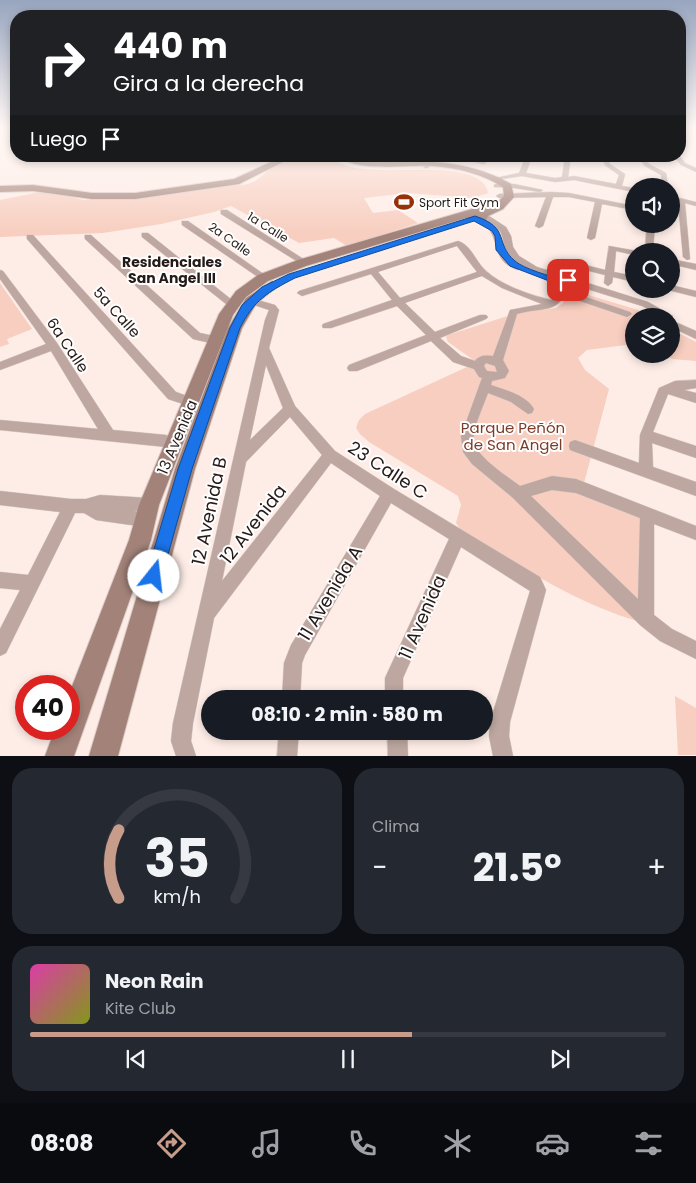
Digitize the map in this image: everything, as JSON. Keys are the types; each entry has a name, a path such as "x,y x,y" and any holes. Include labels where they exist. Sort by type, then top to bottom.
{"street":[{"path":"0,189 34,188 92,196 135,196 236,182 247,179 277,163"},
{"path":"346,163 356,166 405,163"},
{"path":"431,163 477,175 491,181 500,189 551,194 625,206"},
{"path":"500,189 522,174 526,163"},
{"path":"565,178 567,163"},
{"path":"607,163 622,174 618,187"},
{"path":"646,163 664,174 664,178"},
{"path":"683,163 696,170"},
{"path":"522,174 565,178 625,188"},
{"path":"500,189 534,176"},
{"path":"507,185 551,194"},
{"name":"13 Avenida","path":"59,756 145,521 167,455 235,328 242,303 292,276 477,215 493,205 500,189"},
{"path":"539,226 551,194"},
{"path":"687,257 681,200 696,204"},
{"path":"591,238 599,201"},
{"name":"1a Calle","path":"224,212 301,260"},
{"path":"477,215 495,230 499,236 500,250 513,264 635,308"},
{"name":"13 Avenida","path":"103,756 185,469 196,401 226,314 241,294 263,278 347,250 477,215"},
{"name":"2a Calle","path":"185,223 261,275"},
{"path":"145,235 242,303"},
{"name":"5a Calle","path":"30,237 172,396 196,401"},
{"path":"88,237 198,336 210,339"},
{"path":"302,293 458,243 464,246 467,254 483,273 507,287 550,303"},
{"path":"608,283 612,248 625,251"},
{"path":"196,401 210,339 220,315 242,303 261,275 301,260 334,251 347,250"},
{"path":"560,269 562,262 625,277"},
{"path":"680,263 696,267"},
{"path":"374,269 458,359 487,362 502,366 503,371 501,375 486,382 467,436 468,448 487,469 518,492 646,619 666,635 696,650"},
{"path":"327,326 483,273"},
{"name":"6a Calle","path":"1,277 53,346 109,436"},
{"path":"528,409 486,382 483,374 487,362 513,312 520,309 544,307 559,299 566,282"},
{"path":"680,290 696,294"},
{"path":"583,299 645,304 653,308"},
{"path":"617,302 625,312"},
{"name":"12 Avenida B","path":"184,748 205,616 270,320 265,313 242,303"},
{"path":"353,368 483,317"},
{"path":"680,322 696,330"},
{"path":"680,327 696,335"},
{"path":"0,366 53,346"},
{"name":"23 Calle C","path":"264,348 290,409 330,455 534,584 538,590 538,598 500,722 499,736 503,756"},
{"path":"666,389 696,384"},
{"path":"666,389 696,398"},
{"path":"646,471 646,435 656,407 666,389"},
{"path":"240,460 290,409"},
{"path":"0,425 109,436 167,455 176,472 185,469"},
{"path":"646,435 696,452"},
{"path":"576,446 696,490"},
{"name":"12 Avenida","path":"205,616 330,455"},
{"path":"518,492 543,484 562,483 576,486 696,532"},
{"name":"11 Avenida A","path":"292,690 293,663 297,650 389,494"},
{"path":"0,498 78,506 96,513 145,521 164,540"},
{"path":"0,647 32,583 78,506"},
{"path":"646,619 647,514"},
{"name":"11 Avenida","path":"394,690 394,678 458,537"},
{"path":"0,580 32,583"},
{"path":"287,756 288,740"},
{"path":"397,740 398,756"}],"green space":[{"path":"342,163 364,169 441,170 463,173 480,180 488,193 473,198 408,193 364,198 373,213 398,210 418,223 347,246 334,238 299,243 231,206 214,212 161,224 103,233 0,237 0,200 40,192 60,194 83,200 134,199 232,184 247,184 257,180 279,164"},
{"path":"0,283 32,329 7,339 9,344 0,347"},
{"name":"Parque Peñón de San Angel","path":"572,290 631,308 625,308 625,345 587,350 578,358 585,370 609,389 584,483 642,514 644,612 637,621 590,604 568,593 460,529 456,523 461,505 458,496 369,442 356,428 359,420 365,414 469,366 474,361 448,342 446,337 448,335 517,313 556,308 563,303"},
{"path":"680,334 696,342 696,361 680,360"},
{"path":"675,696 696,708 696,755 678,755"}],"place":[{"name":"Sport Fit Gym","path":"404,202"}],"district":[{"name":"Residenciales San Angel III","path":"172,270"}],"route":[{"path":"154,576 185,469 235,328 245,307 265,289 292,276 475,218 478,218 495,230 499,236 500,250 505,258 513,264 526,271 565,284 568,280"}]}
